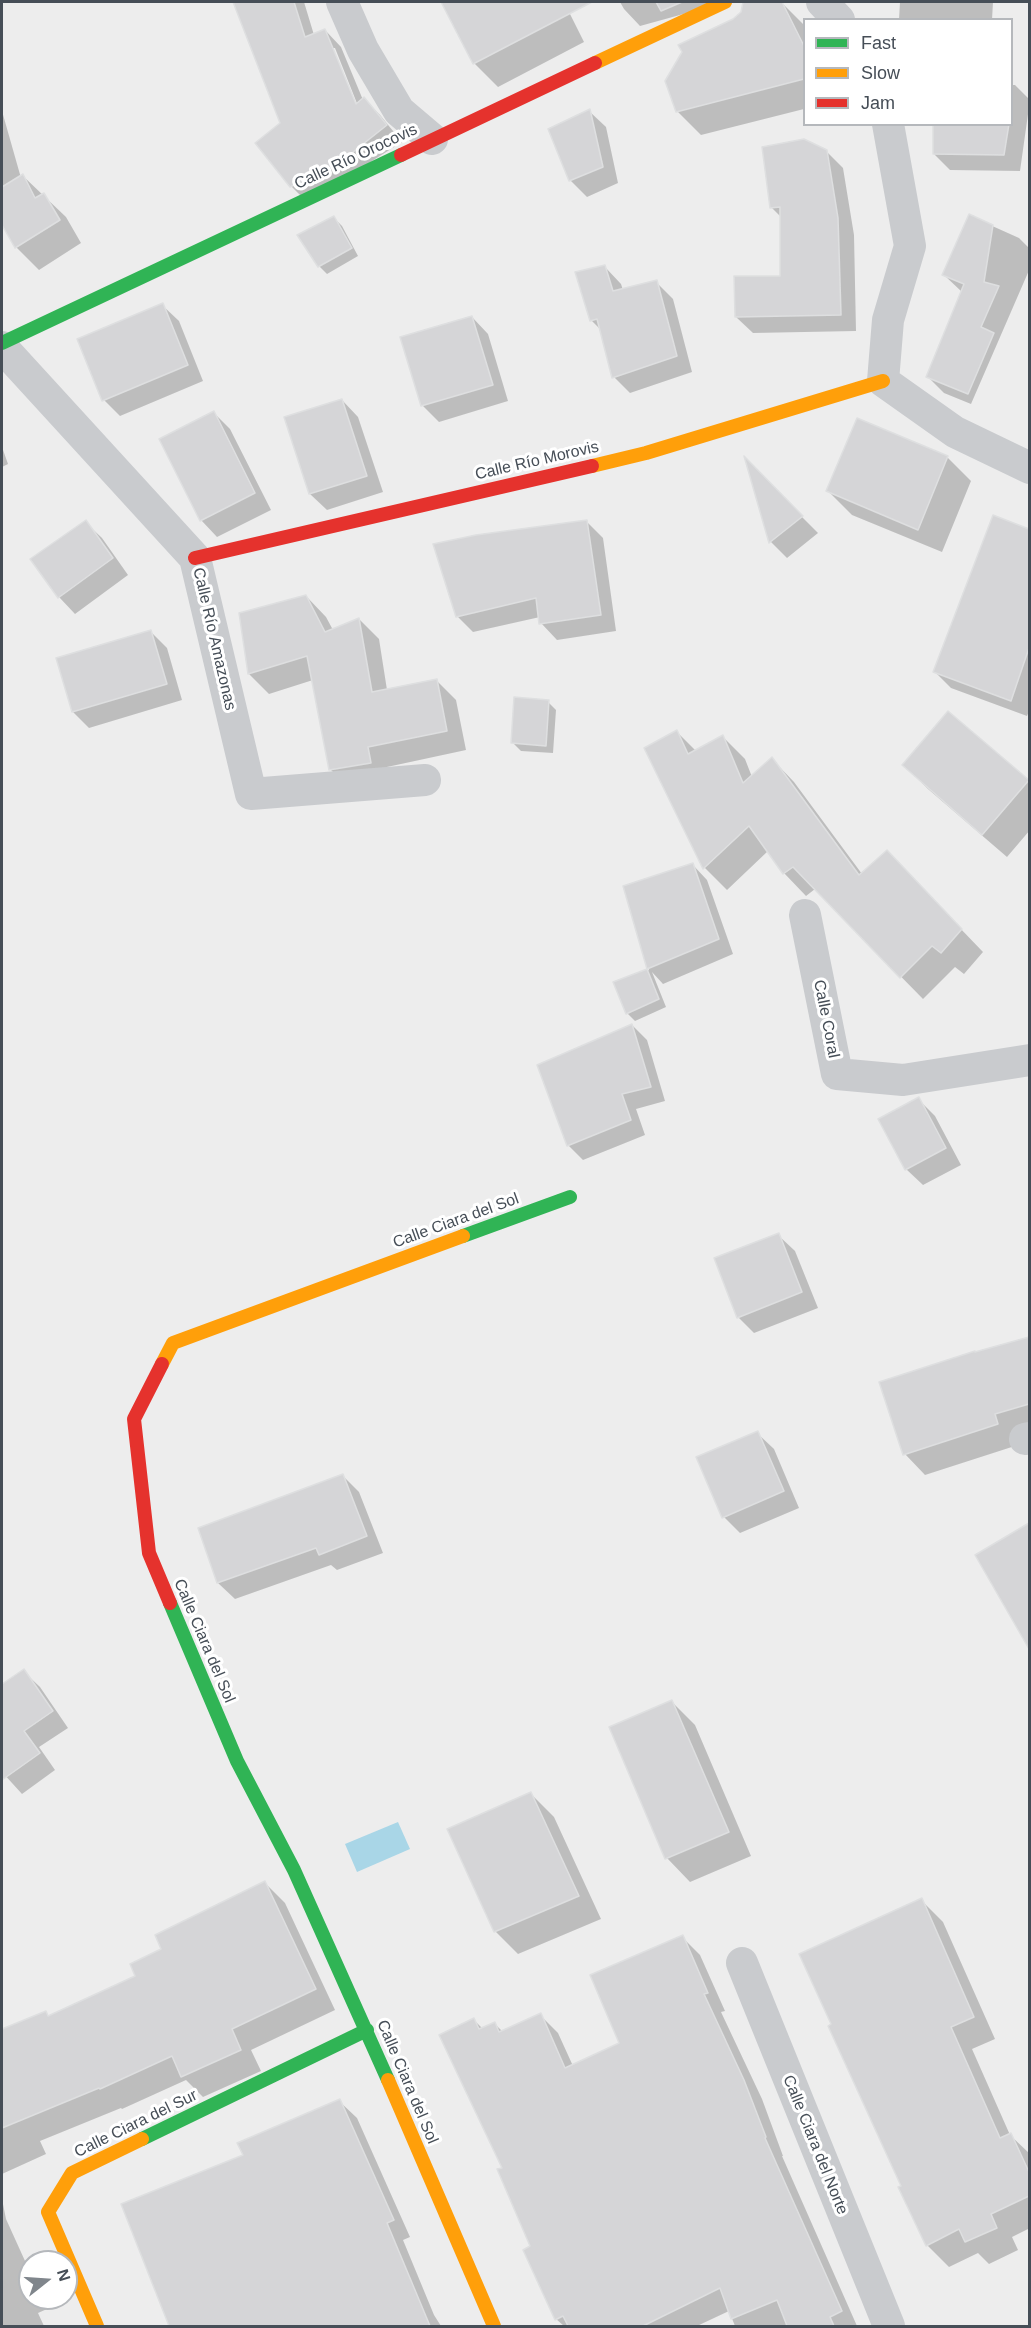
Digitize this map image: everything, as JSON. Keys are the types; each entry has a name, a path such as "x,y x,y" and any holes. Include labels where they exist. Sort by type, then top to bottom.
{"street":[{"path":"342,2 363,50 399,111 432,139"},
{"name":"Calle Río Orocovis","path":"2,345 432,139 725,2"},
{"path":"822,2 837,18"},
{"path":"888,126 910,246 888,320 883,381 955,432 1029,468"},
{"name":"Calle Río Amazonas","path":"2,345 195,558 251,795 425,780"},
{"name":"Calle Río Morovis","path":"195,558 646,453 883,381"},
{"name":"Calle Coral","path":"805,915 837,1074 903,1080 1029,1060"},
{"name":"Calle Ciara del Sol","path":"494,2326 367,2030 294,1870 237,1761 149,1553 134,1419 173,1343 570,1197"},
{"name":"Calle Ciara del Norte","path":"742,1963 889,2326"},
{"name":"Calle Ciara del Sur","path":"97,2326 48,2212 72,2173 367,2030"}],"water":[{"path":"398,1822 410,1849 357,1872 345,1844"}],"building":[{"path":"233,2 294,2 305,37 325,29 356,104 364,97 387,125 338,164 290,187 255,143 280,123"},
{"path":"441,2 592,2 473,64"},
{"path":"656,2 682,2 661,11"},
{"path":"743,2 782,2 803,44 803,79 676,112 665,81 682,52 678,45 733,19 741,12"},
{"path":"590,109 603,167 569,181 548,129"},
{"path":"933,126 1009,126 1004,155 933,154"},
{"path":"804,139 827,150 838,218 841,315 735,317 734,276 780,276 780,207 770,208 762,147"},
{"path":"23,174 35,198 44,193 60,220 15,248 2,225 2,187"},
{"path":"969,214 993,225 984,282 999,286 981,327 994,333 968,394 926,377 964,284 942,275"},
{"path":"334,216 352,248 318,267 297,235"},
{"path":"605,265 613,291 657,280 677,356 612,378 597,319 590,321 575,272"},
{"path":"163,303 188,365 102,401 77,339"},
{"path":"472,316 493,385 421,406 400,337"},
{"path":"342,399 367,476 309,494 284,417"},
{"path":"214,411 255,493 200,521 159,439"},
{"path":"857,418 948,456 918,530 826,491"},
{"path":"744,456 803,516 769,543"},
{"path":"993,515 1029,529 1029,648 1011,701 933,672"},
{"path":"86,520 113,558 58,598 30,559"},
{"path":"587,520 601,615 539,624 536,598 456,617 433,544 476,535"},
{"path":"306,595 325,632 359,618 372,692 437,679 447,731 368,747 371,763 329,770 307,656 248,674 239,613"},
{"path":"151,630 167,684 72,712 56,658"},
{"path":"514,697 549,700 546,746 511,743"},
{"path":"948,711 1029,780 982,835 902,765"},
{"path":"677,730 688,754 723,735 743,783 772,757 859,875 887,850 962,929 941,953 932,946 900,978 793,867 783,874 749,826 703,869 644,748"},
{"path":"693,863 719,939 647,969 623,886"},
{"path":"647,969 659,999 626,1014 613,982"},
{"path":"632,1024 651,1087 622,1094 631,1120 567,1146 537,1065"},
{"path":"919,1097 946,1148 905,1170 878,1119"},
{"path":"779,1233 802,1292 737,1318 714,1258"},
{"path":"1029,1337 1029,1404 995,1414 998,1424 903,1455 879,1382 975,1351"},
{"path":"758,1431 784,1491 722,1518 696,1457"},
{"path":"343,1474 367,1536 319,1555 316,1548 217,1583 198,1528"},
{"path":"1029,1523 1029,1649 975,1555"},
{"path":"24,1669 53,1711 24,1731 40,1753 2,1780 2,1684"},
{"path":"672,1700 729,1832 665,1859 609,1727"},
{"path":"531,1792 579,1896 494,1932 447,1829"},
{"path":"265,1881 316,1989 232,2029 241,2050 181,2077 172,2056 100,2089 2,2128 2,2029 46,2011 48,2016 135,1976 130,1964 161,1949 155,1935"},
{"path":"922,1898 974,2017 951,2027 1000,2138 1011,2133 1029,2172 1029,2196 991,2214 997,2228 965,2242 959,2229 926,2246 898,2187 901,2186 828,2026 831,2024 799,1954"},
{"path":"683,1935 708,1993 704,1994 744,2080 765,2138 842,2311 830,2317 834,2326 787,2326 777,2300 731,2319 720,2288 643,2326 568,2326 563,2316 555,2320 523,2250 530,2246 497,2169 502,2168 439,2035 474,2018 479,2029 495,2022 499,2032 541,2013 565,2068 619,2043 590,1975"},
{"path":"340,2099 394,2220 387,2223 430,2326 169,2326 121,2204 243,2155 237,2143"}],"traffic: fast":[{"path":"2,343 401,155"},
{"path":"463,1236 570,1197"},
{"path":"170,1603 237,1761 294,1870 388,2080"},
{"path":"142,2139 367,2030"}],"traffic: slow":[{"path":"595,63 725,2"},
{"path":"592,466 646,453 883,381"},
{"path":"162,1364 173,1343 463,1236"},
{"path":"388,2080 494,2326"},
{"path":"97,2326 48,2212 72,2173 142,2139"}],"traffic: jam":[{"path":"401,155 595,63"},
{"path":"195,558 592,466"},
{"path":"162,1364 134,1419 149,1553 170,1603"}]}
